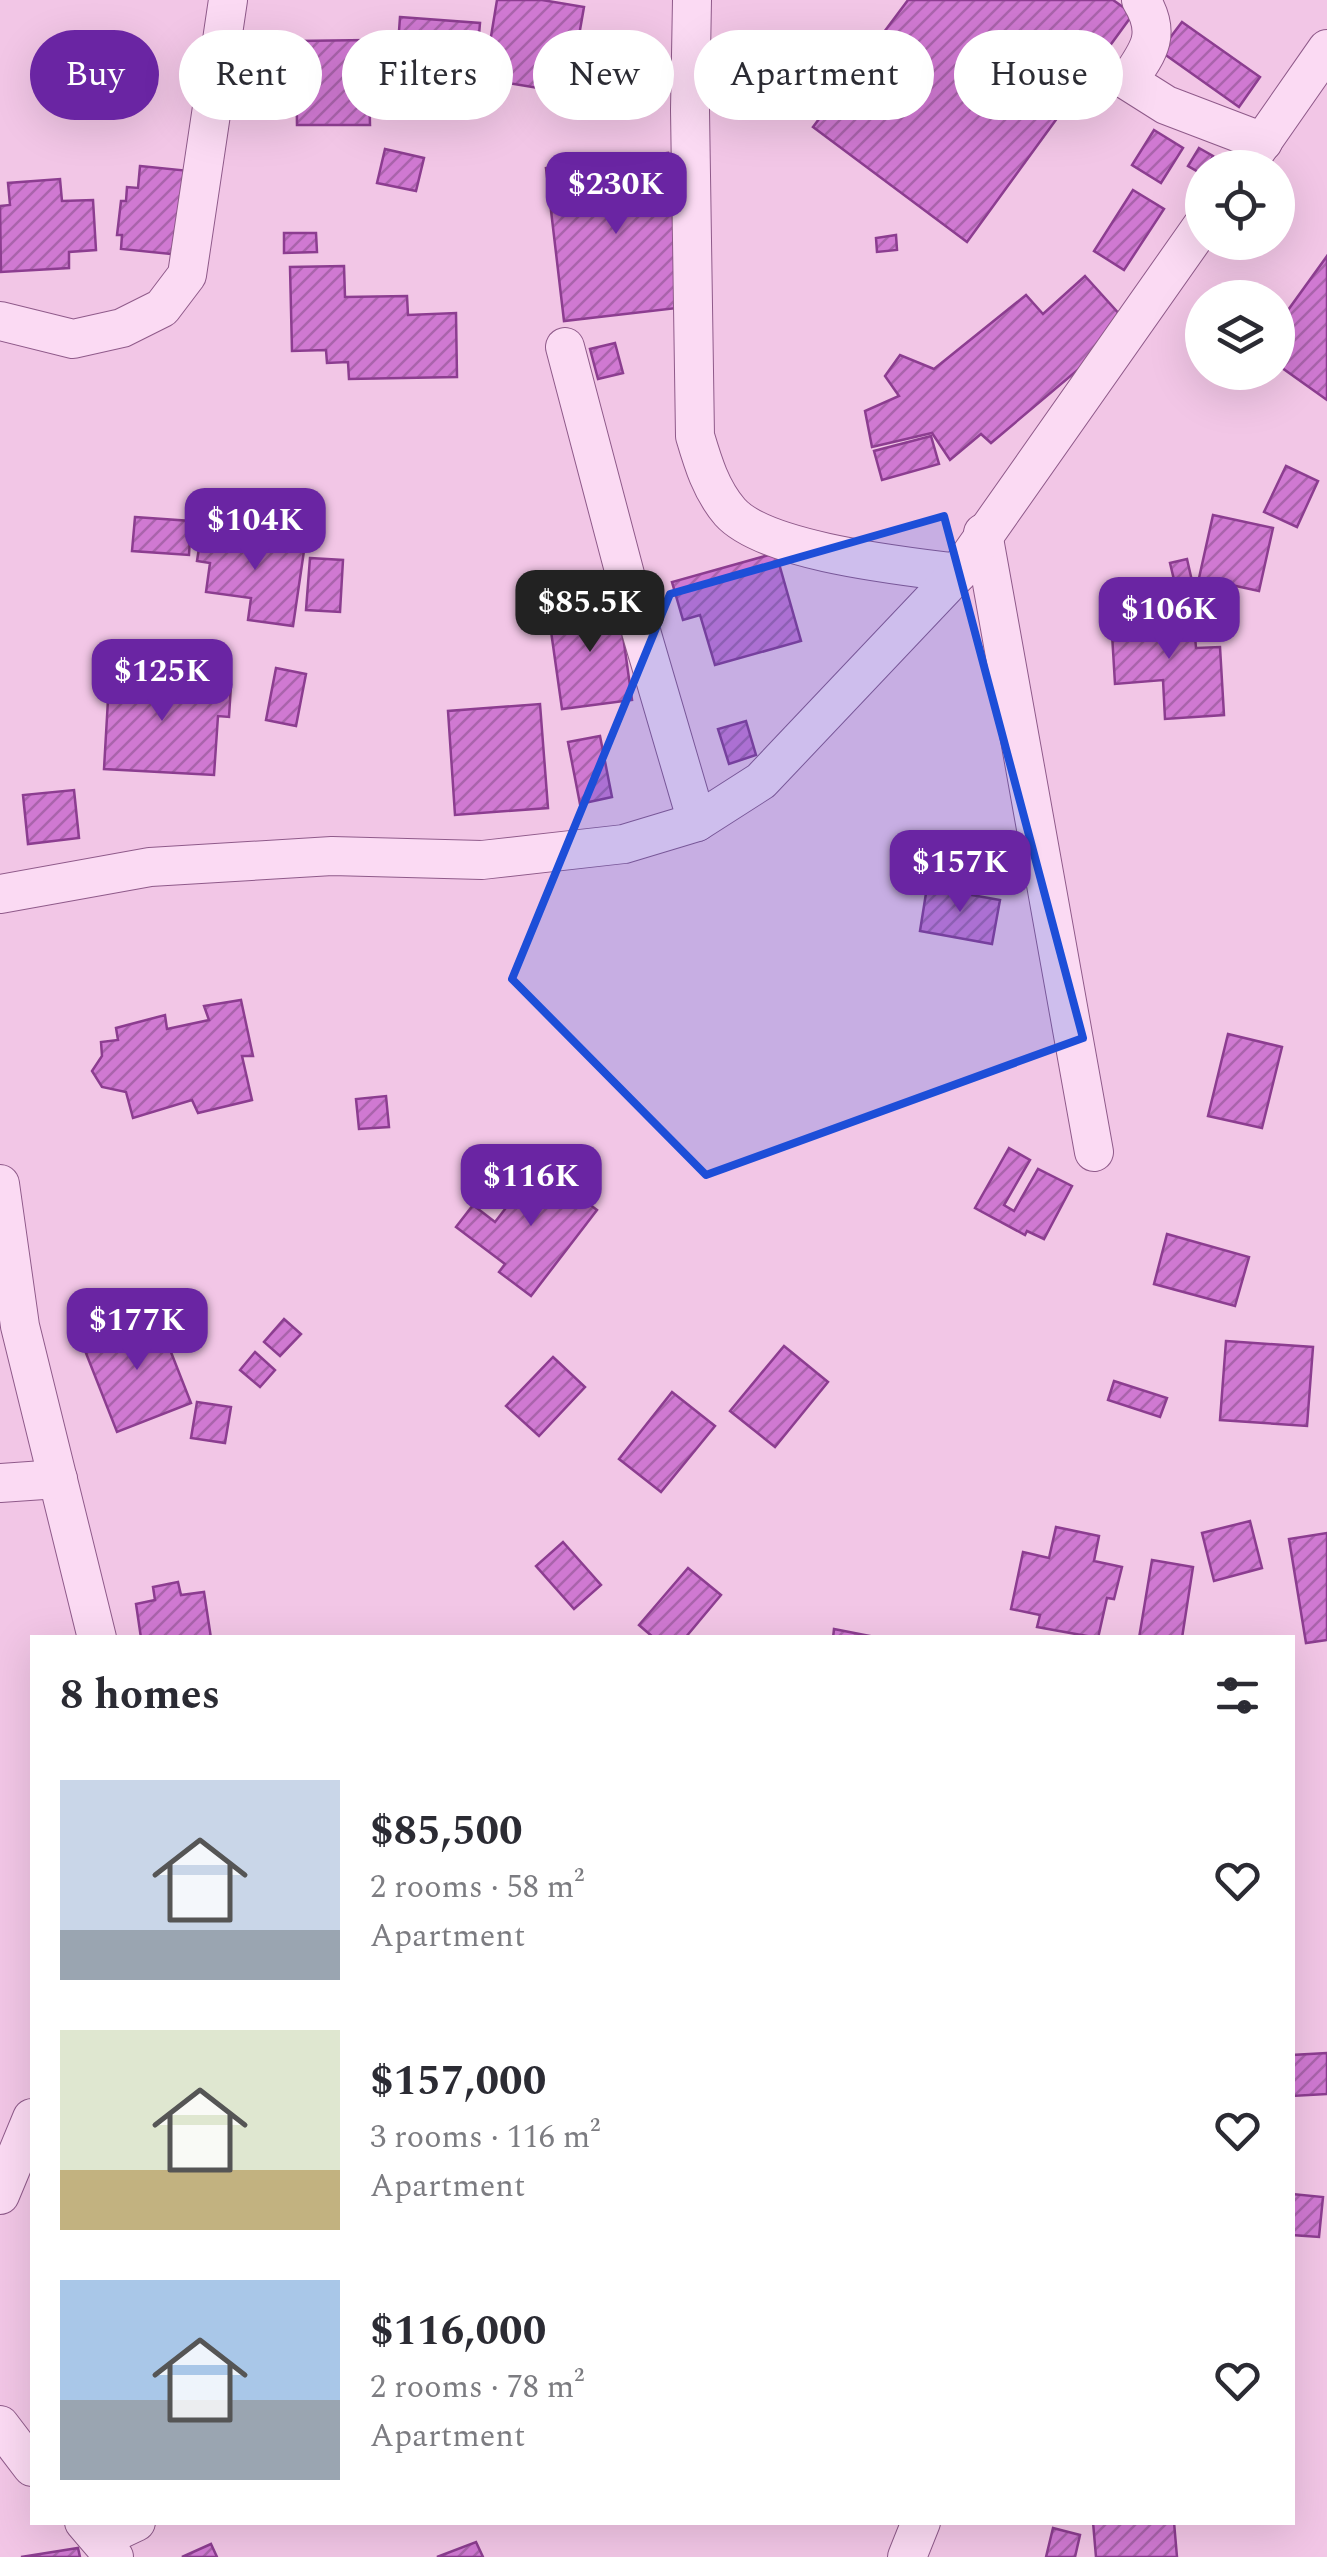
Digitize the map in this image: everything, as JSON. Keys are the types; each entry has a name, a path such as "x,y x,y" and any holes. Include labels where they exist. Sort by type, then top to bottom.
{"street":[{"path":"0,321 74,339 122,328 162,308 187,275 228,0"},
{"path":"692,0 695,436 708,477 732,514 770,536 865,561 958,573"},
{"path":"1142,0 1153,18 1150,50 1128,81 1247,150"},
{"path":"1257,150 1327,48"},
{"path":"0,894 150,867 332,856 482,860 624,844 697,822 761,781 958,573 1185,250"},
{"path":"565,347 630,597 697,822"},
{"path":"983,533 1094,1152"},
{"path":"0,1184 20,1326 96,1635"},
{"path":"0,1483 58,1479"},
{"path":"0,2195 30,2123"},
{"path":"0,2425 30,2464"},
{"path":"99,2540 130,2525"},
{"path":"907,2557 920,2525"}],"highlighted area":[{"path":"944,516 1083,1038 706,1175 512,979 670,594"}],"building":[{"path":"497,0 542,0 584,7 580,30 533,30 533,87 513,84 513,30 492,30"},
{"path":"908,0 1113,0 1133,14 1121,30 954,30 954,120 1056,120 967,242 813,127 818,120 934,120 934,30 886,30"},
{"path":"400,17 480,23 479,30 399,30"},
{"path":"1182,22 1260,77 1239,107 1160,51"},
{"path":"342,40 342,120 370,120 370,125 297,125 297,120 322,120 322,41"},
{"path":"1154,130 1183,148 1161,183 1132,165"},
{"path":"385,149 424,158 416,191 377,183"},
{"path":"668,153 686,307 564,321 546,168"},
{"path":"140,166 190,171 181,255 121,249 122,235 117,235 121,201 126,201 127,187 138,188"},
{"path":"60,179 62,201 93,200 96,250 69,252 69,268 1,272 0,206 10,205 8,183"},
{"path":"1133,190 1164,209 1124,270 1094,251"},
{"path":"284,233 316,233 317,252 284,253"},
{"path":"896,235 897,250 877,252 876,238"},
{"path":"1327,256 1327,400 1295,377 1295,300"},
{"path":"344,266 345,297 407,296 408,315 456,313 457,377 349,379 348,362 327,363 326,350 292,351 290,267"},
{"path":"1085,276 1130,326 991,443 981,434 950,460 932,433 872,447 865,411 899,396 885,376 900,355 934,369 1026,295 1043,314"},
{"path":"615,343 623,373 598,379 590,349"},
{"path":"931,436 939,464 882,480 874,451"},
{"path":"1286,466 1318,481 1297,527 1264,512"},
{"path":"1213,515 1273,528 1259,591 1199,578"},
{"path":"135,517 191,521 189,555 132,551"},
{"path":"202,529 305,544 293,626 248,620 251,598 206,592 210,563 197,561"},
{"path":"776,553 801,641 715,665 700,615 683,620 672,582"},
{"path":"310,558 343,560 340,612 306,610"},
{"path":"1187,559 1192,581 1175,584 1170,563"},
{"path":"618,600 632,700 562,709 548,610"},
{"path":"1193,611 1196,648 1220,647 1224,715 1165,719 1163,680 1115,684 1111,617"},
{"path":"110,665 142,667 142,680 231,685 229,717 218,716 214,775 104,769"},
{"path":"276,668 306,674 296,726 266,720"},
{"path":"540,704 548,808 455,815 448,711"},
{"path":"746,721 756,755 729,764 718,729"},
{"path":"600,736 612,797 580,804 568,742"},
{"path":"74,790 79,838 28,844 23,795"},
{"path":"927,887 1000,900 992,944 920,931"},
{"path":"241,1000 253,1056 242,1056 252,1100 198,1113 192,1100 133,1118 126,1092 102,1087 92,1071 102,1056 101,1042 118,1040 116,1028 165,1015 167,1029 209,1020 204,1006"},
{"path":"1228,1034 1282,1047 1262,1128 1208,1116"},
{"path":"386,1096 389,1127 359,1129 356,1099"},
{"path":"1009,1148 1030,1160 1004,1205 1014,1211 1038,1169 1072,1186 1044,1239 1027,1231 1025,1235 975,1208"},
{"path":"536,1164 597,1210 531,1296 499,1272 505,1264 456,1227 473,1205 495,1222 516,1195 527,1204 534,1195 521,1185"},
{"path":"1167,1234 1249,1257 1235,1306 1154,1284"},
{"path":"156,1314 191,1403 117,1432 82,1343"},
{"path":"284,1319 301,1334 280,1356 264,1342"},
{"path":"1226,1341 1313,1347 1307,1426 1220,1420"},
{"path":"784,1346 828,1382 775,1447 730,1411"},
{"path":"255,1352 275,1370 260,1387 240,1370"},
{"path":"553,1357 585,1387 539,1436 506,1406"},
{"path":"1114,1381 1167,1398 1160,1417 1108,1400"},
{"path":"672,1392 715,1426 661,1492 619,1459"},
{"path":"197,1402 231,1407 225,1443 191,1438"},
{"path":"1250,1521 1262,1568 1214,1581 1202,1533"},
{"path":"1056,1527 1099,1536 1094,1561 1122,1567 1114,1599 1107,1598 1099,1635 1037,1627 1040,1615 1011,1609 1023,1552 1049,1558"},
{"path":"1327,1533 1327,1640 1306,1643 1289,1539"},
{"path":"563,1542 601,1585 574,1609 536,1566"},
{"path":"1152,1560 1193,1567 1182,1635 1140,1635"},
{"path":"688,1568 721,1595 688,1635 651,1635 639,1625"},
{"path":"178,1582 181,1595 204,1592 211,1635 141,1635 136,1604 155,1600 153,1587"},
{"path":"834,1629 865,1635 833,1635"},
{"path":"1327,2053 1327,2094 1295,2096 1295,2055"},
{"path":"1295,2194 1323,2197 1319,2237 1295,2235"},
{"path":"1093,2525 1174,2525 1177,2557 1096,2557"},
{"path":"1053,2528 1080,2535 1075,2557 1046,2557"},
{"path":"476,2542 483,2557 437,2557"},
{"path":"211,2544 217,2557 182,2557"},
{"path":"78,2548 80,2557 21,2557"}]}
